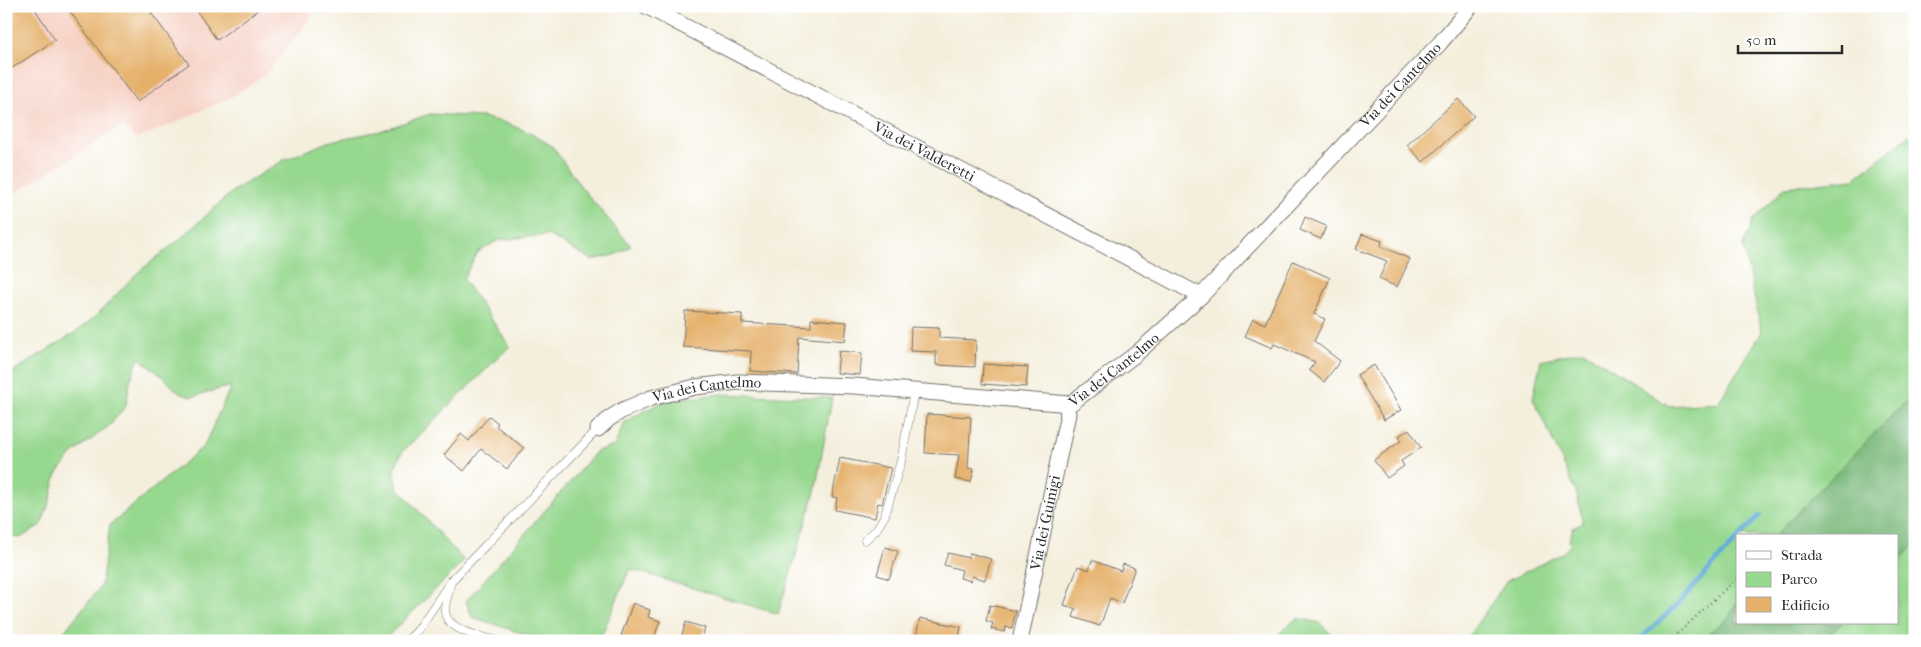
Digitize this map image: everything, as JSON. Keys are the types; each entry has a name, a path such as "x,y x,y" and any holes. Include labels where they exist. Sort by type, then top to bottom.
{"street":[{"name":"Via dei Valderetti","path":"646,6 1201,296"},
{"name":"Via dei Cantelmo","path":"598,430 610,418 636,403 665,393 715,384 756,382 854,386 1066,404 1073,402 1136,354 1201,296 1440,43 1471,6"},
{"name":"Via dei Guinigi","path":"1020,641 1068,414 1066,404"}],"lane":[{"path":"865,540 876,530 885,515 901,461 914,392"},
{"path":"407,641 418,630 451,580 598,430"},
{"path":"451,580 445,612 448,620 463,632 498,641"}],"path":[{"path":"1670,641 1736,579"}],"shaded area":[{"path":"6,6 313,6 309,20 265,75 235,95 168,126 136,138 123,125 6,199"}],"green space":[{"path":"430,114 482,117 506,123 530,133 552,146 581,187 631,246 615,255 592,260 548,235 499,240 478,252 463,279 510,346 402,452 394,469 397,487 464,561 383,641 47,641 63,633 101,586 110,525 204,446 231,386 191,397 179,393 163,377 139,358 130,381 126,406 110,425 71,455 56,476 50,501 41,525 20,538 6,535 6,376 76,332 97,315 136,274 180,239 233,191 284,160 331,141 380,131"},
{"path":"1909,135 1915,143 1915,641 1465,641 1507,581 1563,553 1571,544 1569,541 1573,528 1583,523 1576,491 1533,398 1541,360 1583,351 1669,406 1718,403 1762,332 1743,246 1753,221 1785,187 1854,179"},
{"path":"720,394 832,398 815,492 778,614 630,569 599,641 546,641 472,617 466,601 597,451 614,446 625,422 665,401"},
{"path":"1915,395 1915,543 1898,563 1898,534 1777,534 1901,406"},
{"path":"1736,604 1736,624 1841,624 1822,641 1697,641 1728,619"},
{"path":"1297,618 1320,623 1338,641 1271,641"}],"building":[{"path":"6,6 33,6 55,40 6,72"},
{"path":"66,6 146,6 189,64 137,102"},
{"path":"193,6 263,6 217,40"},
{"path":"1458,99 1474,116 1423,162 1407,145"},
{"path":"1305,217 1326,226 1321,239 1300,230"},
{"path":"1362,234 1382,241 1381,246 1410,259 1397,287 1379,279 1387,261 1356,249"},
{"path":"1293,261 1330,278 1314,314 1325,319 1314,341 1340,361 1324,382 1309,370 1315,362 1274,344 1272,348 1245,336 1253,319 1265,324"},
{"path":"685,311 742,314 742,323 811,327 811,319 847,322 845,341 799,337 797,374 750,371 751,351 683,347"},
{"path":"911,327 939,328 939,338 976,340 975,367 936,365 936,352 910,351"},
{"path":"839,351 862,353 860,375 837,373"},
{"path":"983,364 1028,367 1026,387 982,384"},
{"path":"1374,365 1401,410 1384,420 1357,375"},
{"path":"927,414 971,417 968,468 974,469 971,482 955,479 959,455 925,453"},
{"path":"489,416 498,423 496,426 524,448 507,469 481,449 464,471 444,455 461,434 469,441"},
{"path":"1409,429 1421,448 1401,461 1404,466 1387,478 1374,460 1402,440 1399,436"},
{"path":"840,458 891,468 882,504 878,503 875,518 835,510 837,498 832,497"},
{"path":"885,547 898,551 889,579 877,575"},
{"path":"948,553 969,558 970,553 991,559 985,580 972,576 971,581 960,578 962,570 944,565"},
{"path":"1092,560 1121,571 1123,564 1135,568 1122,603 1110,598 1100,626 1073,617 1076,609 1064,605 1078,566 1089,570"},
{"path":"633,603 650,610 648,617 660,621 653,641 619,641"},
{"path":"990,605 1016,611 1012,628 1006,627 1005,632 991,629 993,623 986,621"},
{"path":"920,618 961,627 958,641 915,641"},
{"path":"686,622 705,628 701,641 680,641"}],"waterway":[{"path":"1742,534 1760,515"},
{"path":"1638,641 1676,606 1736,540"}]}
